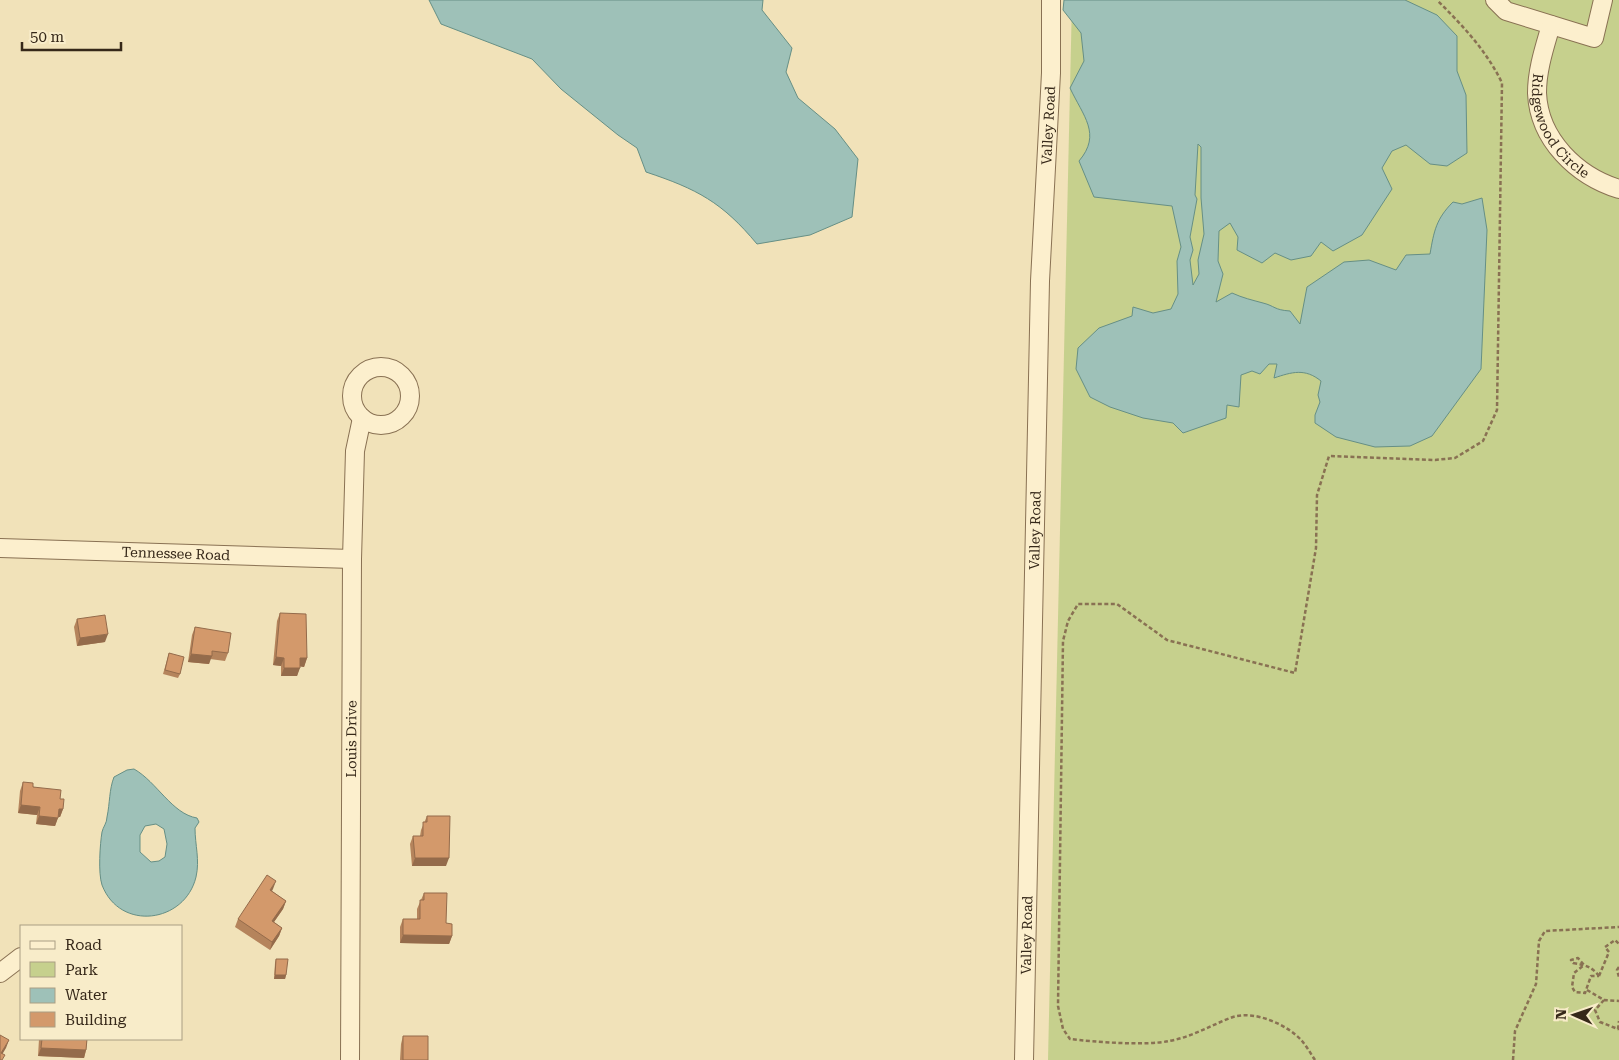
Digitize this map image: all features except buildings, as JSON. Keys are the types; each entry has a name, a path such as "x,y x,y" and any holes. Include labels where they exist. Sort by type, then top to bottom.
{"street":[{"name":"Valley Road","path":"1024,1060 1040,281 1051,73 1051,0"},
{"path":"1494,0 1506,11 1549,31 1594,38 1602,0"},
{"name":"Ridgewood Circle","path":"1549,31 1539,68 1537,94 1543,118 1557,149 1574,166 1598,183 1619,189"},
{"name":"Louis Drive","path":"350,1060 352,559 355,452 362,418"},
{"name":"Tennessee Road","path":"0,548 352,559"},
{"path":"1,972 20,958"},
{"path":"1,972 20,975"}],"path":[{"path":"1315,1060 1302,1041 1288,1029 1250,1015 1235,1017 1196,1034 1167,1042 1091,1042 1070,1038 1063,1029 1058,1006 1063,641 1068,621 1078,604 1117,604 1167,640 1295,673 1316,548 1317,495 1329,456 1442,460 1456,458 1483,441 1497,410 1502,83 1495,68 1477,43 1437,0"},
{"path":"1513,1060 1515,1031 1536,984 1539,941 1545,931 1619,927"},
{"path":"1599,976 1608,952 1605,947 1615,940 1619,944"},
{"path":"1588,990 1580,994 1572,987 1574,972 1584,965 1591,967 1599,976"},
{"path":"1619,967 1617,970 1619,977"},
{"path":"1588,990 1588,980 1591,976 1599,976"},
{"path":"1588,990 1604,1000 1619,1001"},
{"path":"1604,1000 1595,1010 1600,1022 1618,1029 1619,1021"}],"green space":[{"path":"1072,0 1619,0 1619,1060 1048,1060"}],"water":[{"path":"429,0 763,0 762,10 792,48 786,72 798,98 835,129 858,159 852,217 810,235 757,244 732,217 708,199 694,191 646,172 637,148 561,89 532,59 441,24"},
{"path":"1064,0 1405,0 1437,15 1457,36 1457,71 1466,95 1467,153 1447,166 1430,164 1406,145 1392,151 1382,168 1392,189 1362,235 1333,251 1321,242 1311,256 1291,260 1275,253 1262,263 1237,250 1238,237 1230,223 1219,231 1218,261 1223,274 1216,302 1232,293 1278,309 1290,311 1300,324 1307,287 1344,262 1369,260 1396,270 1406,255 1430,254 1439,220 1453,202 1462,204 1482,198 1487,230 1481,369 1432,436 1410,446 1375,447 1336,437 1315,423 1315,415 1320,402 1318,395 1321,381 1309,374 1298,372 1274,378 1277,364 1269,364 1260,374 1252,371 1241,375 1239,407 1227,405 1226,418 1183,433 1173,423 1143,418 1110,407 1090,397 1076,369 1078,348 1099,328 1132,316 1133,307 1153,313 1171,309 1178,294 1177,261 1181,247 1172,206 1094,197 1079,161 1086,151 1090,133 1085,116 1070,88 1084,61 1081,33 1063,10","holes":["1198,144 1201,147 1201,198 1204,234 1198,260 1199,274 1193,285 1190,260 1193,250 1190,237 1197,199 1195,195"]},
{"path":"134,769 172,804 188,815 197,818 199,822 195,828 197,871 190,892 179,904 166,912 152,916 137,915 123,910 111,900 101,880 101,837 107,819 112,782 114,777 127,770","holes":["156,824 164,829 167,844 165,857 159,861 151,862 140,852 140,835 145,826"]}]}
